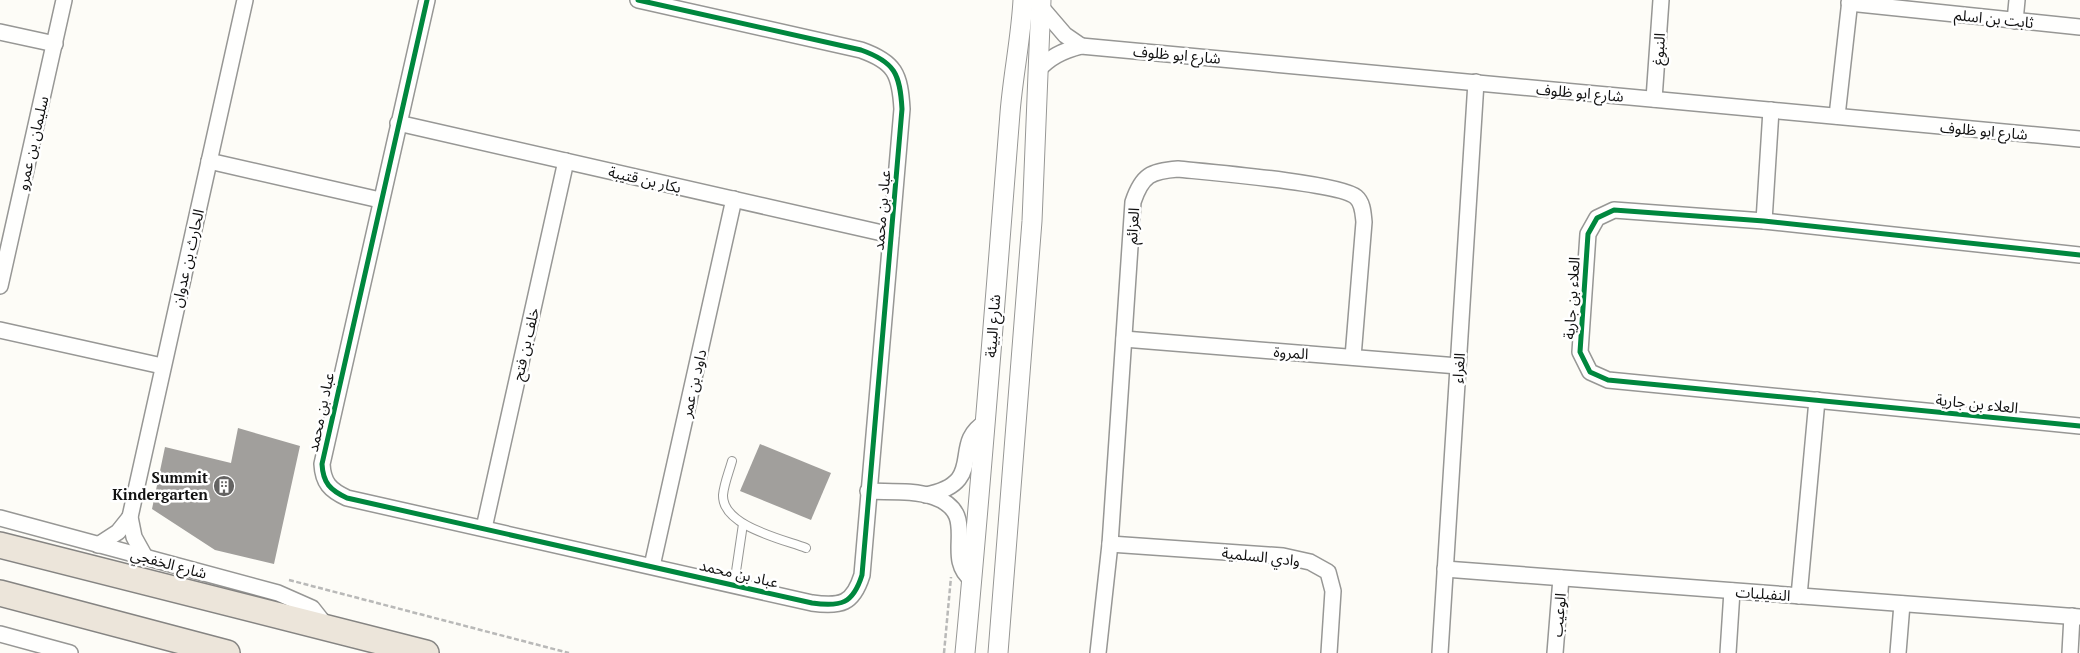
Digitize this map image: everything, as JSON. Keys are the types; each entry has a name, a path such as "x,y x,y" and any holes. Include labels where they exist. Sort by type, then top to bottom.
{"highway":[{"name":"شارع الخفجي","path":"0,545 426,653"},
{"path":"0,592 228,653"},
{"path":"146,632 170,653"}],"street":[{"name":"سليمان بن عمرو","path":"0,286 64,0"},
{"name":"الحارث بن عدوان","path":"144,555 134,537 130,517 162,366 245,0"},
{"name":"عباد بن محمد","path":"427,0 380,200 322,464 326,484 335,492 347,498 812,603 830,605 844,602 853,596 862,575 902,109 898,78 892,67 881,58 861,50 638,0"},
{"name":"النبوغ","path":"1654,99 1662,0"},
{"path":"2015,21 2017,0"},
{"path":"1030,2 1081,46"},
{"name":"شارع البيئة","path":"998,653 1032,221 1037,71 1030,2"},
{"name":"شارع البيئة","path":"965,653 986,422 1011,96 1030,2"},
{"name":"ثابت بن اسلم","path":"1837,116 1849,2 2015,21 2080,26"},
{"path":"0,32 54,44"},
{"name":"شارع ابو ظلوف","path":"1037,71 1056,54 1081,46 2080,139"},
{"name":"الغراء","path":"1440,653 1476,82"},
{"path":"1764,221 1772,110"},
{"name":"بكار بن قتيبة","path":"398,124 891,235"},
{"path":"209,161 380,200"},
{"name":"خلف بن فتح","path":"484,528 566,161"},
{"name":"العزائم","path":"1098,653 1110,544 1133,202 1139,185 1147,176 1163,170 1178,169 1330,188 1356,197 1363,209 1364,222 1353,357"},
{"name":"داود بن عمر","path":"652,566 734,199"},
{"name":"العلاء بن جارية","path":"2080,255 1764,221 1614,210 1597,218 1588,234 1580,352 1590,372 1608,380 2080,426"},
{"path":"0,330 162,366"},
{"name":"المروة","path":"1124,339 1458,366"},
{"path":"1799,596 1817,400"},
{"path":"926,495 947,490 958,482 965,470 970,437 986,422"},
{"path":"868,491 926,495 944,502 959,519 961,532 959,563 966,576 972,580"},
{"path":"98,545 118,532 130,517"},
{"name":"شارع الخفجي","path":"0,518 98,545 144,555 293,598 312,608 327,627"},
{"name":"وادي السلمية","path":"1110,544 1283,556 1310,562 1328,572 1333,591 1329,653"},
{"name":"النفيليات","path":"1445,569 2076,617"},
{"name":"الوعيب","path":"1555,653 1561,578"},
{"path":"1728,653 1732,591"},
{"path":"1898,653 1902,604"},
{"path":"2070,653 2076,617"},
{"path":"0,634 70,653"}],"lane":[{"path":"732,461 724,489 724,502 732,518 806,548"},
{"path":"734,585 743,524"}],"path":[{"path":"280,578 569,653"}],"building":[{"name":"Summit Kindergarten","path":"238,428 300,446 274,564 215,550 152,509 165,447 231,463"},
{"path":"760,444 831,473 811,520 740,491"}],"cycle path":[{"path":"427,0 322,464 328,485 347,498 812,603 838,604 850,598 862,575 902,109 900,87 894,71 888,65 881,59 861,50 638,0"},
{"path":"2080,255 1764,221 1614,210 1597,218 1588,234 1580,352 1590,372 1608,380 2080,426"}],"place":[{"name":"Summit Kindergarten","path":"224,486"}]}
